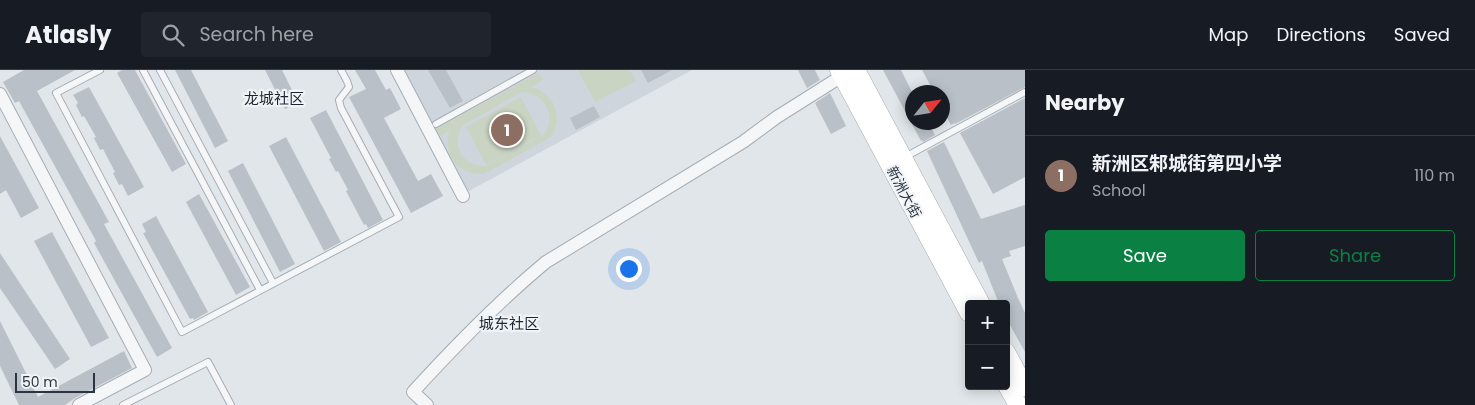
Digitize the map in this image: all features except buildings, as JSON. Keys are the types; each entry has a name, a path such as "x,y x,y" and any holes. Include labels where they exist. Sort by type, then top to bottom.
{"main road":[{"name":"新洲大街","path":"846,72 903,158 979,300"},
{"name":"新洲大街","path":"846,72 965,305"},
{"path":"1010,359 1025,387"},
{"path":"1009,390 1018,405"}],"street":[{"path":"396,70 463,196"},
{"path":"427,405 413,392 453,347 546,262 743,142 777,117 846,72"},
{"path":"0,94 145,370 79,405"}],"lane":[{"path":"100,70 56,93 182,332 399,217 341,108 339,100 348,87 341,70"},
{"path":"144,70 260,290"},
{"path":"160,70 273,283"},
{"path":"436,124 533,70"},
{"path":"903,158 1025,92"},
{"path":"123,405 208,362 232,405"}],"shaded area":[{"path":"400,70 692,70 467,192"}],"green space":[{"path":"578,70 630,70 636,81 595,102"},
{"path":"539,73 543,80 531,87 546,94 551,100 557,121 551,137 484,174 467,171 454,162 448,148 449,131 440,136 436,129","holes":["522,92 542,101 549,112 548,127 545,134 485,166 477,165 465,158 458,146 459,132 463,125"]},
{"path":"521,97 541,135 486,165 466,127"}],"place":[{"name":"新洲区邾城街第四小学","path":"507,130"}],"district":[{"name":"龙城社区","path":"274,99"},
{"name":"城东社区","path":"509,324"}]}
